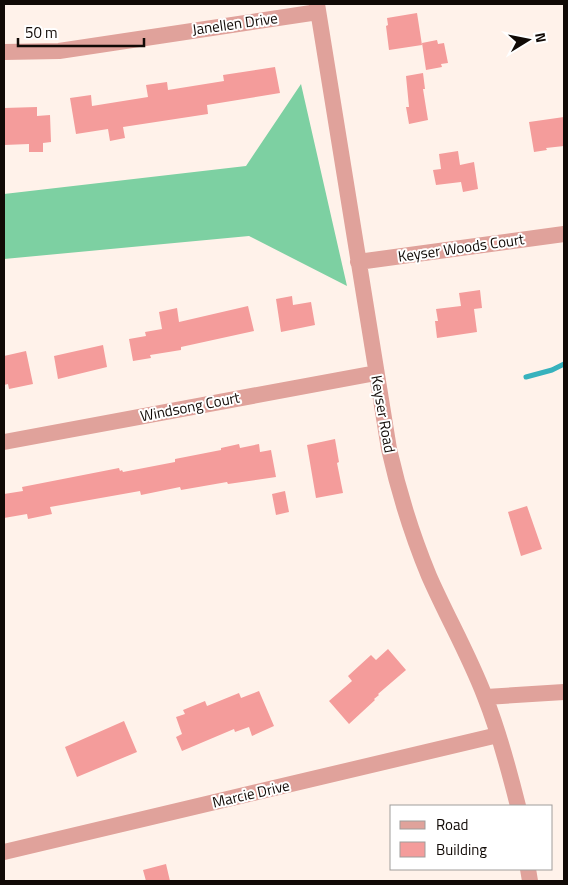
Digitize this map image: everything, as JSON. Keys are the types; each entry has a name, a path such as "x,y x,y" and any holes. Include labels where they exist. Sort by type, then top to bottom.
{"street":[{"name":"Janellen Drive","path":"4,52 59,50 317,8"},
{"name":"Keyser Road","path":"317,8 389,449 407,516 430,578 486,698 518,805"},
{"name":"Keyser Woods Court","path":"358,262 564,234"},
{"name":"Windsong Court","path":"4,442 376,373"},
{"path":"486,698 564,692"},
{"name":"Marcie Drive","path":"4,852 498,735"}],"green space":[{"path":"301,84 347,286 249,236 4,259 4,194 246,166"}],"building":[{"path":"417,13 422,45 389,50 387,18"},
{"path":"437,40 438,44 444,43 448,63 441,64 442,67 426,70 422,43"},
{"path":"275,67 280,93 207,105 208,114 123,127 125,138 110,141 108,129 76,134 70,98 91,95 92,106 148,97 146,85 167,82 168,90 224,81 223,75"},
{"path":"423,73 425,89 423,89 428,120 409,124 406,107 409,107 406,76"},
{"path":"37,107 37,116 50,115 51,142 43,143 43,152 29,152 29,144 4,145 4,108"},
{"path":"564,117 564,146 546,148 547,150 534,152 529,122"},
{"path":"458,151 460,165 474,162 478,189 463,192 461,182 436,185 433,170 441,169 439,154"},
{"path":"480,290 482,308 474,309 477,332 437,338 435,321 438,321 436,309 461,306 459,293"},
{"path":"292,296 293,305 311,302 315,325 281,332 276,299"},
{"path":"248,306 254,331 181,347 181,350 150,355 151,358 133,361 129,339 146,336 145,332 162,329 159,312 177,308 179,322"},
{"path":"103,345 107,367 58,379 54,356"},
{"path":"26,351 33,384 9,389 8,384 4,385 4,356"},
{"path":"335,439 339,462 337,463 343,493 316,498 307,445"},
{"path":"239,444 240,448 259,444 260,452 271,450 276,477 228,484 227,482 181,490 180,487 141,495 140,491 50,507 52,514 28,519 27,514 4,518 4,494 23,491 22,487 119,468 123,472 175,462 175,459 221,450 221,448"},
{"path":"285,491 289,512 276,515 272,494"},
{"path":"527,506 542,549 521,556 508,512"},
{"path":"388,649 406,670 378,694 375,700 349,724 329,701 352,681 348,676 371,655 376,660"},
{"path":"259,691 274,726 252,736 249,727 235,732 234,729 182,751 176,737 182,734 176,717 185,714 183,710 205,701 207,706 239,693 241,698"},
{"path":"124,721 137,752 77,777 65,747"},
{"path":"166,864 170,881 146,881 143,870"}],"waterway":[{"path":"526,377 552,370 564,364"}]}
